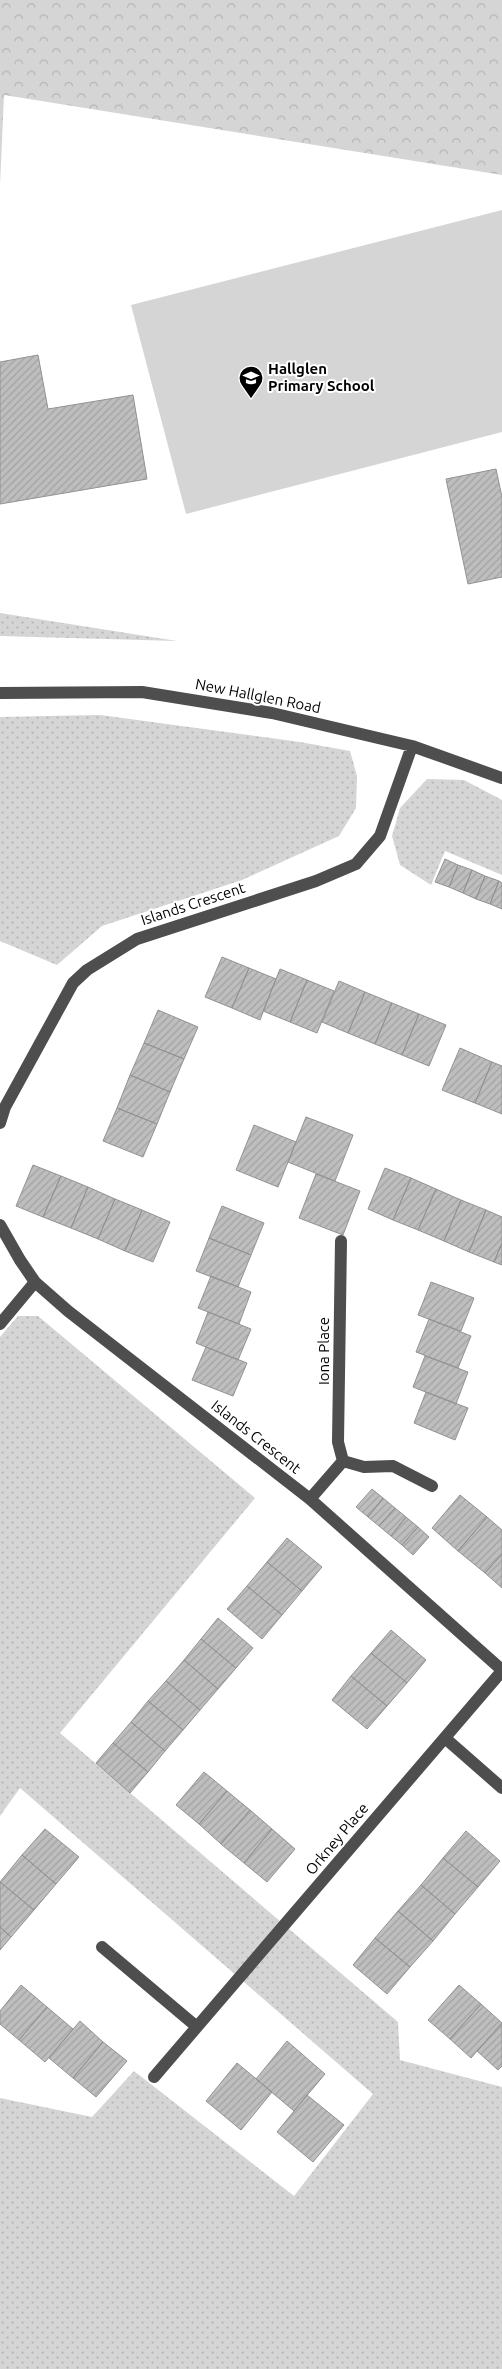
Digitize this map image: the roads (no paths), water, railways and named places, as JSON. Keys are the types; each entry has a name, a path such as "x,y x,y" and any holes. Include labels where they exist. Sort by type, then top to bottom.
{"street":[{"name":"New Hallglen Road","path":"0,693 142,692 272,713 412,746 502,778"},
{"name":"Islands Crescent","path":"0,1123 5,1107 73,983 87,970 137,939 316,881 356,864 380,836 412,746"},
{"name":"Islands Crescent","path":"0,1225 35,1282 68,1311 310,1499 502,1670"},
{"name":"Iona Place","path":"341,1241 338,1442 343,1461"},
{"path":"0,1324 35,1282"},
{"path":"310,1499 343,1461 364,1467 393,1466 432,1486"},
{"name":"Orkney Place","path":"154,2077 502,1670"},
{"path":"444,1738 502,1788"},
{"path":"102,1946 196,2027"}],"place":[{"name":"Hallglen Primary School","path":"251,399"}]}
